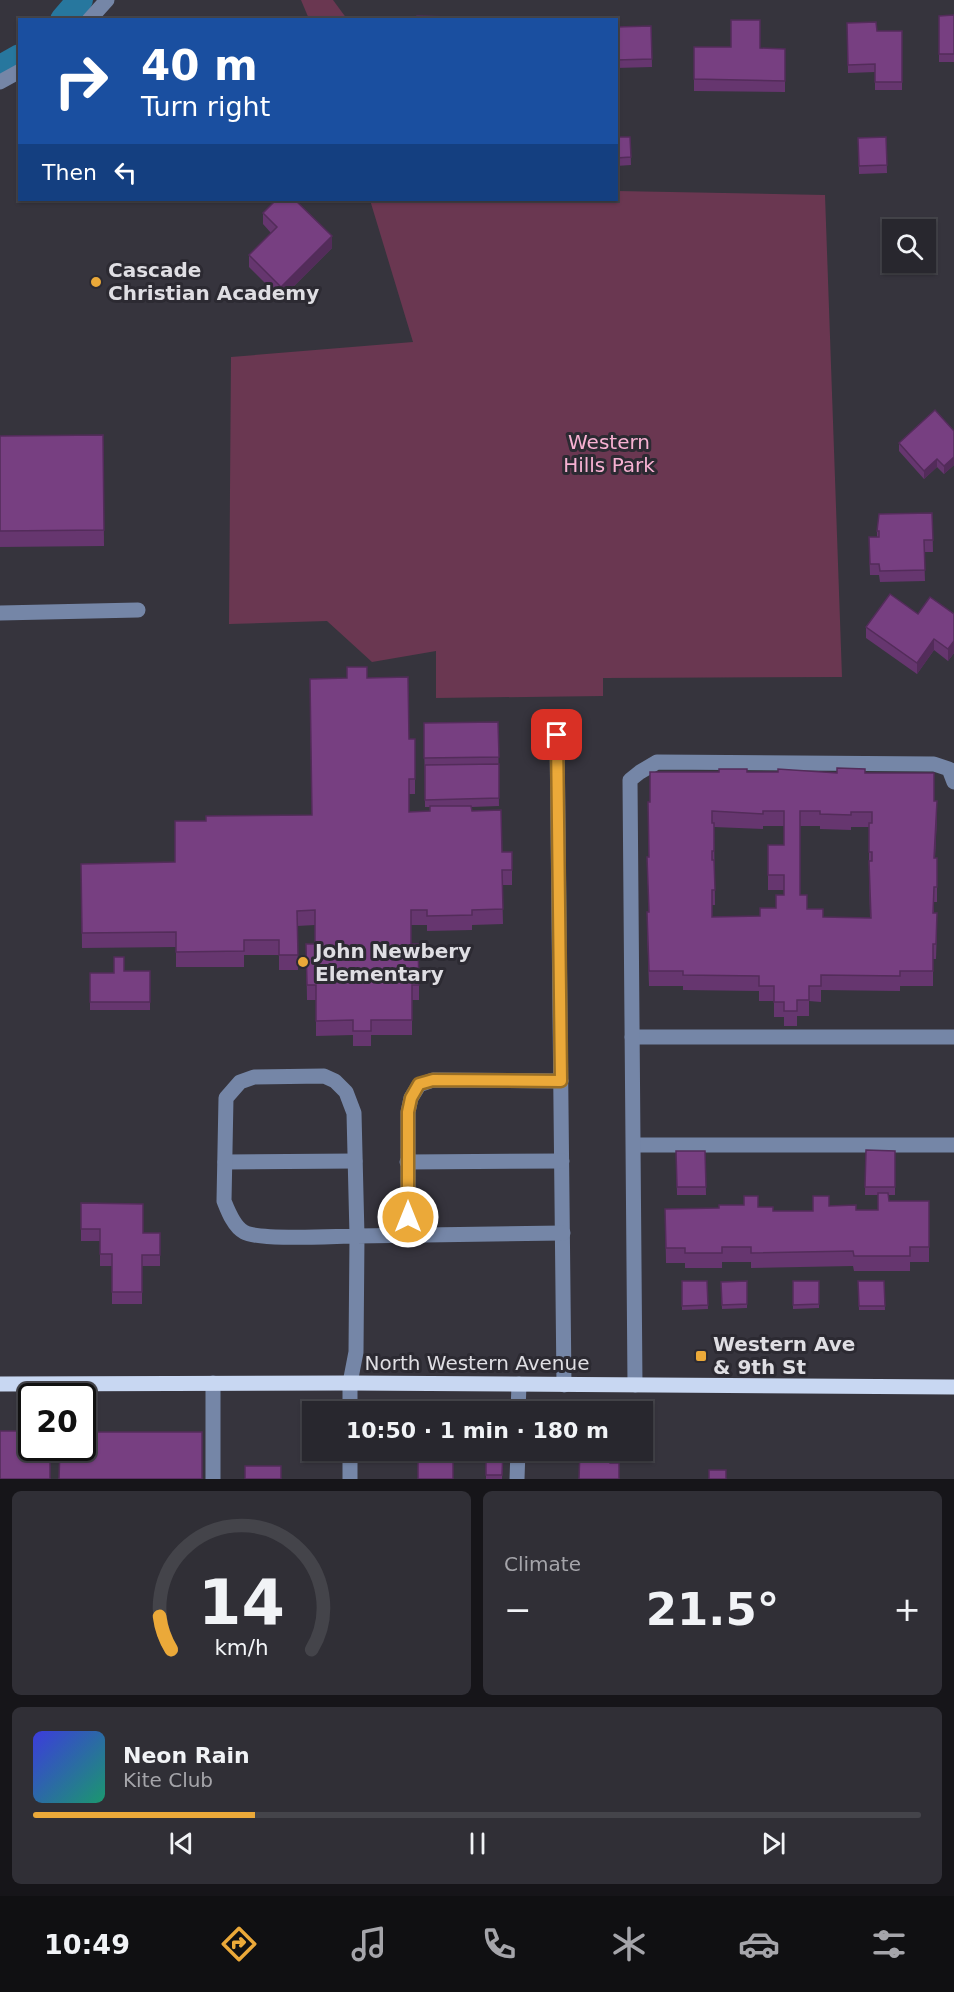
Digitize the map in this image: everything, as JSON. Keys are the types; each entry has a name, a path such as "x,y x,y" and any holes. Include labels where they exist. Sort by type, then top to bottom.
{"main road":[{"name":"North Western Avenue","path":"0,1384 350,1383 954,1387"}],"street":[{"path":"92,18 107,0"},
{"path":"0,82 18,72"},
{"path":"0,613 138,610"},
{"path":"557,735 564,1384"},
{"path":"635,1385 630,780 657,762 934,764 949,770 954,782"},
{"path":"633,1037 954,1037"},
{"path":"350,1401 350,1383 356,1352 357,1236 354,1113 346,1092 335,1081 324,1076 254,1077 240,1082 226,1098 224,1201 230,1216 243,1232 259,1236 357,1236 563,1233"},
{"path":"408,1235 408,1112 411,1098 419,1084 433,1080 561,1081"},
{"path":"634,1145 954,1145"},
{"path":"225,1162 355,1161"},
{"path":"407,1162 562,1161"},
{"path":"213,1383 213,1479"},
{"path":"518,1401 519,1384"},
{"path":"350,1461 350,1479"},
{"path":"517,1479 518,1461"}],"green space":[{"path":"301,0 333,0 346,18 309,18"},
{"name":"Western Hills Park","path":"618,191 825,195 842,677 603,678 603,696 436,698 436,651 372,662 327,621 229,624 231,357 413,342 370,201 618,201"}],"building":[{"path":"954,15 954,54 939,54 939,16"},
{"path":"417,16 488,18 417,18"},
{"path":"731,20 760,20 760,48 785,49 785,81 694,79 694,47 731,47"},
{"path":"876,22 877,31 902,31 902,82 875,82 875,64 848,65 847,23"},
{"path":"651,26 652,59 618,60 618,27"},
{"path":"618,137 630,137 631,157 618,158"},
{"path":"886,137 887,165 859,166 858,138"},
{"path":"275,201 296,201 332,236 281,287 249,255 277,227 263,213"},
{"path":"935,410 954,431 954,457 944,466 937,459 924,471 899,443"},
{"path":"103,435 104,530 0,531 0,436"},
{"path":"932,513 933,540 924,540 925,570 880,571 879,564 870,564 869,537 879,537 879,531 877,531 879,514"},
{"path":"890,594 918,614 930,597 954,614 954,641 948,649 934,639 917,663 866,627"},
{"path":"347,667 367,667 367,678 408,677 409,739 415,739 415,779 409,779 409,812 430,811 430,806 471,806 472,811 501,810 502,852 512,852 512,870 502,870 503,909 472,910 472,915 427,916 427,910 411,910 411,944 418,944 419,985 412,985 412,1020 371,1020 371,1031 353,1031 353,1020 316,1021 316,985 307,985 306,944 315,944 315,910 297,911 298,955 279,955 279,940 244,940 244,951 176,952 176,932 82,933 81,864 175,862 175,821 206,821 206,816 312,815 310,679 347,678"},
{"path":"498,722 499,757 424,758 424,723"},
{"path":"499,764 499,798 425,800 425,765"},
{"path":"837,768 865,769 865,773 934,773 934,801 937,801 934,858 937,858 937,887 934,887 933,913 937,913 936,944 933,944 933,971 900,971 900,976 821,975 821,986 809,986 809,1000 797,1000 797,1011 784,1011 784,1002 774,1002 774,986 759,986 759,976 683,975 683,971 649,971 647,857 649,857 650,772 719,772 719,769 747,769 747,772 778,772 778,769 837,773","holes":["712,811 763,814 763,811 784,811 784,845 768,845 768,875 784,875 784,895 776,895 776,908 760,908 760,916 712,917 712,890 715,890 714,860 712,860 712,851 714,851","800,811 851,815 851,812 872,812 872,823 869,823 869,852 872,852 872,861 869,861 871,918 823,917 823,909 807,909 807,895 800,895"]},
{"path":"114,957 124,957 124,971 150,971 150,1002 90,1002 90,973 114,973"},
{"path":"866,1150 895,1151 895,1187 865,1187"},
{"path":"676,1151 705,1151 706,1187 677,1187"},
{"path":"878,1193 888,1193 889,1201 929,1201 929,1247 910,1247 910,1256 854,1256 853,1251 751,1253 751,1247 722,1247 722,1253 685,1253 685,1248 666,1248 665,1209 744,1205 744,1196 758,1196 758,1207 773,1207 773,1211 813,1211 813,1196 829,1196 829,1206 856,1205 856,1210 878,1210"},
{"path":"81,1203 143,1204 143,1233 160,1233 160,1255 142,1255 142,1292 112,1292 112,1254 100,1254 100,1229 81,1229"},
{"path":"682,1281 707,1281 708,1305 682,1306"},
{"path":"747,1281 747,1304 722,1305 721,1282"},
{"path":"793,1281 819,1281 819,1304 793,1305"},
{"path":"858,1281 884,1281 885,1306 859,1306"},
{"path":"0,1431 18,1431 18,1461 50,1461 50,1479 0,1479"},
{"path":"96,1432 202,1432 202,1479 59,1479 60,1461 96,1461"},
{"path":"418,1461 453,1461 453,1479 418,1479"},
{"path":"486,1461 503,1461 502,1475 486,1475"},
{"path":"580,1461 619,1463 619,1479 579,1479"},
{"path":"245,1466 281,1466 281,1479 245,1479"},
{"path":"709,1470 726,1470 726,1479 709,1479"}],"waterway":[{"path":"65,18 80,0"},
{"path":"0,68 18,58"}],"place":[{"name":"Cascade Christian Academy","path":"96,282"},
{"name":"John Newbery Elementary","path":"303,962"},
{"name":"Western Ave & 9th St","path":"701,1356"}],"route":[{"path":"408,1217 408,1112 411,1098 419,1084 433,1080 561,1081 557,735"}]}
